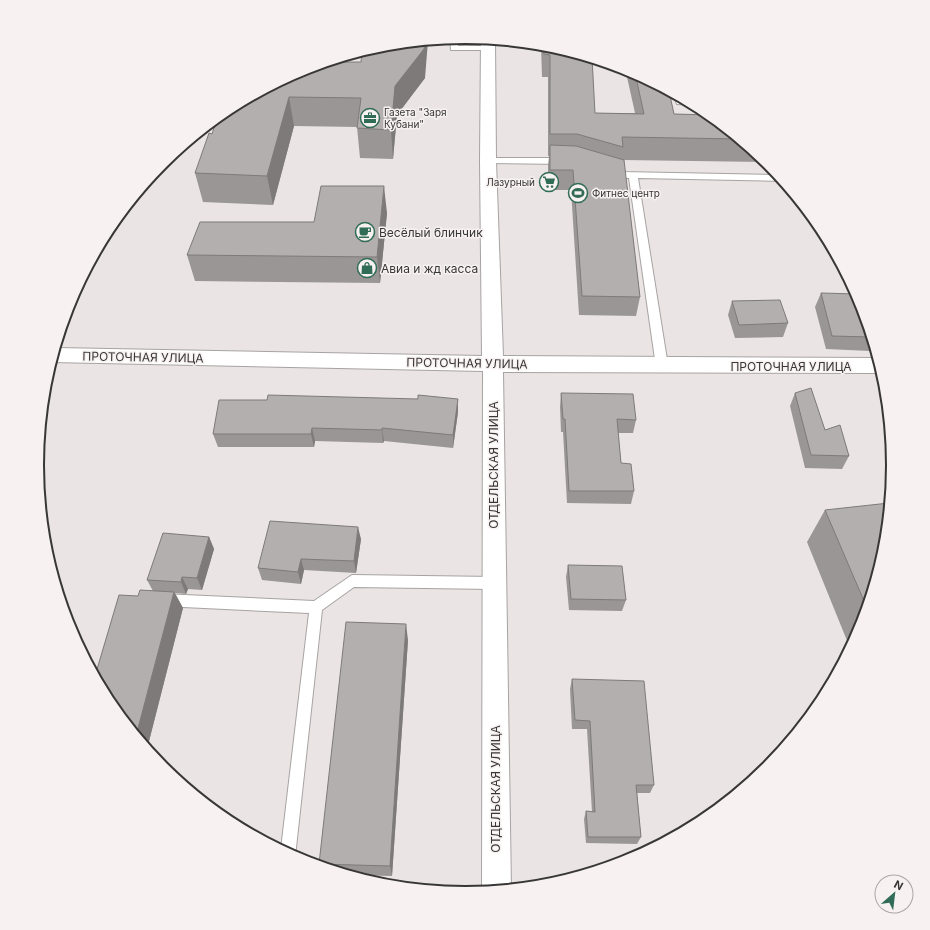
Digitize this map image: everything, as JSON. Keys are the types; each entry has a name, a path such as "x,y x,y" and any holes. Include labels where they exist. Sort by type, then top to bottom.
{"street":[{"name":"ОТДЕЛЬСКАЯ УЛИЦА","path":"489,45 488,160 491,336 493,364 496,885"},
{"name":"ПРОТОЧНАЯ УЛИЦА","path":"58,355 493,364 874,366"}],"lane":[{"path":"454,44 454,48 483,45"},
{"path":"488,160 574,161"},
{"path":"601,169 621,175 633,176 773,178"},
{"path":"633,176 662,366"},
{"path":"152,600 316,607 352,582 494,583"},
{"path":"289,847 316,607"}],"building":[{"path":"424,46 424,49 395,86 391,130 357,128 361,98 289,97 267,176 195,173 209,133 212,134 214,127 231,115 279,87 304,76 343,62 361,62 361,57 383,52"},
{"path":"544,52 547,52 592,64 595,113 644,114 637,81 670,97 674,114 699,115 731,139 622,137 623,147 577,134 550,134 550,55 544,54"},
{"path":"550,145 576,146 624,160 640,297 582,296 573,170 550,170"},
{"path":"321,186 384,186 377,257 187,255 200,222 314,222"},
{"path":"821,293 850,294 866,337 832,336"},
{"path":"780,300 788,323 739,325 732,301"},
{"path":"811,388 825,430 840,425 849,456 811,455 795,393"},
{"path":"561,393 633,394 636,420 617,419 621,463 631,464 634,491 569,491 565,419 563,419"},
{"path":"268,395 418,399 418,395 458,399 453,435 382,428 382,430 312,428 311,434 213,434 219,400 267,400"},
{"path":"884,504 878,547 864,601 825,510"},
{"path":"270,521 358,527 354,561 301,559 298,572 258,568"},
{"path":"163,533 209,537 197,578 182,577 181,582 147,580"},
{"path":"568,565 622,566 626,600 571,599"},
{"path":"140,590 174,592 138,730 115,699 97,669 119,595 138,596"},
{"path":"346,622 406,624 390,866 331,864 319,860"},
{"path":"572,679 644,681 654,785 636,785 641,837 588,837 586,811 595,812 590,721 575,720"}],"place":[{"name":"Газета \"Заря Кубани\"","path":"370,118"},
{"name":"Лазурный","path":"549,182"},
{"name":"Фитнес центр","path":"578,193"},
{"name":"Весёлый блинчик","path":"365,232"},
{"name":"Авиа и жд касса","path":"367,268"}]}
